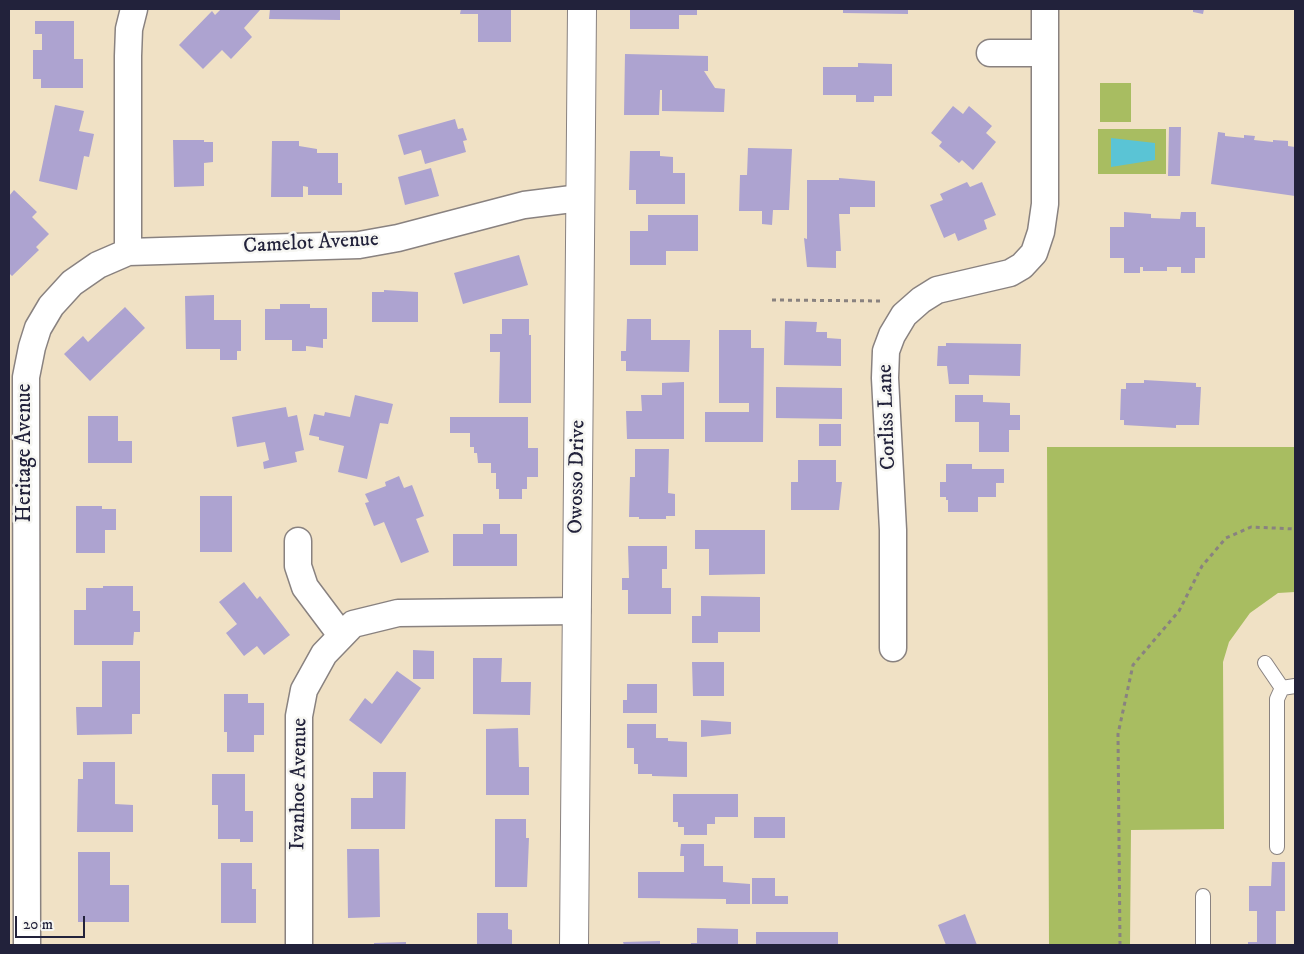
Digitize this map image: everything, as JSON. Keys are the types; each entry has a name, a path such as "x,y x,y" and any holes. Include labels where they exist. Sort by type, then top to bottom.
{"street":[{"path":"128,252 128,56 129,29 134,9"},
{"name":"Owosso Drive","path":"574,945 582,9"},
{"name":"Corliss Lane","path":"892,648 893,530 885,378 886,351 892,335 904,315 921,300 937,290 1010,273 1022,266 1034,252 1042,232 1045,204 1045,9"},
{"path":"990,53 1045,53"},
{"name":"Camelot Avenue","path":"128,252 360,245 398,238 524,205 580,198"},
{"name":"Heritage Avenue","path":"27,945 26,377 38,328 51,306 72,283 98,265 128,252"},
{"path":"298,541 298,566 305,587 341,635"},
{"name":"Ivanhoe Avenue","path":"299,945 299,716 304,690 324,654 353,624 398,612 577,611"}],"lane":[{"path":"1264,663 1289,687 1277,699 1277,847"},
{"path":"1203,896 1203,945"}],"path":[{"path":"772,300 885,301 904,315"},
{"path":"1120,945 1118,734 1133,665 1179,611 1202,566 1226,538 1251,527 1295,529"}],"green space":[{"path":"1100,83 1131,83 1131,122 1100,122"},
{"path":"1098,129 1166,129 1166,174 1098,174"},
{"path":"1047,447 1295,447 1295,592 1278,593 1250,613 1229,642 1223,662 1224,829 1131,830 1130,945 1049,945"}],"water":[{"path":"1111,138 1155,143 1155,160 1111,167"}],"building":[{"path":"221,9 260,10 244,28 252,37 231,59 222,50 203,69 179,45 212,11 215,15"},
{"path":"270,9 340,9 340,20 269,19"},
{"path":"461,9 511,9 511,42 478,42 478,14 460,14"},
{"path":"630,9 697,9 697,15 679,15 679,29 630,29"},
{"path":"843,9 908,9 908,14 843,13"},
{"path":"1193,9 1204,9 1203,14 1193,12"},
{"path":"35,21 74,21 74,59 83,59 83,88 41,88 41,79 33,79 33,50 42,50 42,34 35,34"},
{"path":"625,54 708,56 708,71 704,71 715,88 725,89 724,112 662,111 662,90 660,90 659,115 624,115"},
{"path":"858,63 892,64 892,96 874,96 874,102 856,102 856,95 823,95 823,67 858,67"},
{"path":"55,105 84,111 79,131 94,134 89,157 84,156 77,190 39,181"},
{"path":"953,106 963,114 969,106 992,126 986,133 996,142 973,170 962,160 959,163 939,146 942,142 931,133"},
{"path":"455,119 458,129 463,128 467,140 463,141 466,152 425,164 421,150 404,155 398,135"},
{"path":"1169,127 1181,127 1180,176 1168,176"},
{"path":"1218,132 1225,133 1225,136 1244,138 1244,135 1255,136 1254,140 1288,141 1288,146 1295,147 1295,196 1211,184"},
{"path":"173,140 204,140 204,142 213,142 213,162 204,163 204,186 174,187"},
{"path":"272,141 299,141 299,146 317,149 317,153 338,153 338,183 342,183 342,195 308,195 308,187 303,186 303,197 271,197"},
{"path":"748,148 792,149 789,210 773,210 772,225 762,224 762,211 739,211 740,175 747,175"},
{"path":"630,151 660,151 660,156 673,157 673,173 685,173 685,204 636,204 636,190 629,190"},
{"path":"431,168 439,196 405,205 398,177"},
{"path":"839,178 875,181 875,207 850,207 850,214 839,214 841,251 836,251 836,268 807,267 804,238 807,239 807,180 839,180"},
{"path":"967,182 970,187 982,182 996,215 984,220 987,229 958,241 955,233 944,238 930,205 943,200 940,194"},
{"path":"14,190 37,212 32,217 49,234 36,247 39,250 12,276 9,273 9,196"},
{"path":"1124,212 1151,214 1151,218 1180,219 1181,212 1196,212 1196,227 1205,227 1205,258 1195,258 1195,273 1181,273 1181,267 1167,267 1167,271 1143,271 1143,267 1140,267 1140,273 1124,273 1124,258 1110,258 1110,227 1124,227"},
{"path":"648,215 698,215 698,251 666,251 666,265 630,265 630,231 648,231"},
{"path":"519,255 528,285 463,304 454,273"},
{"path":"384,290 418,292 418,322 372,322 372,292 384,292"},
{"path":"214,295 214,320 241,320 241,351 237,351 237,360 220,360 220,349 186,349 185,296"},
{"path":"280,304 310,304 310,308 327,308 327,339 323,339 323,348 306,346 306,351 292,351 292,340 265,340 265,309 280,309"},
{"path":"125,307 145,328 90,381 64,354 83,336 88,342"},
{"path":"502,319 529,319 529,335 531,335 531,403 499,403 500,352 490,352 490,334 502,334"},
{"path":"627,319 651,319 651,340 690,340 689,372 626,371 626,361 621,361 621,351 626,351"},
{"path":"785,321 817,322 816,332 827,332 827,338 841,339 841,366 784,365"},
{"path":"719,330 751,330 751,348 764,348 763,442 705,442 705,412 749,412 749,403 719,403"},
{"path":"946,343 1021,344 1020,376 969,375 969,384 949,384 947,366 937,366 938,346 946,346"},
{"path":"1144,380 1196,383 1196,387 1201,387 1199,425 1176,425 1176,428 1124,425 1124,420 1120,420 1121,389 1126,389 1126,383 1144,383"},
{"path":"684,382 684,439 627,439 626,411 642,411 641,395 662,395 662,383"},
{"path":"776,387 842,388 842,419 776,418"},
{"path":"355,395 393,404 388,424 380,423 367,479 338,472 344,446 319,440 319,437 309,435 314,414 324,416 325,412 350,417"},
{"path":"955,395 983,395 983,402 1010,403 1010,415 1020,415 1020,430 1009,430 1009,452 979,452 979,422 955,422"},
{"path":"286,407 288,417 297,415 304,450 295,452 297,462 264,469 263,462 269,460 265,442 237,447 232,417"},
{"path":"88,416 118,416 118,441 132,441 132,463 88,463"},
{"path":"450,417 528,417 528,448 538,448 538,477 527,477 527,489 522,489 522,499 499,499 499,489 496,489 496,473 491,473 491,463 478,463 474,447 470,447 470,433 450,433"},
{"path":"819,424 841,424 841,446 819,446"},
{"path":"635,449 669,449 668,493 675,494 675,516 666,516 666,519 629,517 630,477 635,477"},
{"path":"798,460 836,460 836,482 842,482 839,510 791,510 791,482 798,482"},
{"path":"946,464 972,464 972,469 1004,469 1004,483 996,483 996,497 978,497 978,512 948,512 948,500 946,500 946,497 940,497 940,482 946,482"},
{"path":"399,476 404,488 412,485 424,516 416,519 429,552 401,563 384,522 374,526 365,503 369,502 365,494 386,486 385,482"},
{"path":"200,496 232,496 232,552 200,552"},
{"path":"76,506 102,506 102,509 116,509 116,530 105,530 105,553 76,553"},
{"path":"483,524 500,524 500,534 517,534 517,566 453,566 453,534 483,534"},
{"path":"695,530 765,530 765,574 709,575 709,549 695,549"},
{"path":"628,546 667,546 667,569 662,569 662,588 671,588 671,614 628,614 628,590 622,590 622,578 629,578"},
{"path":"244,582 257,599 260,596 290,635 264,655 257,646 244,656 226,633 237,624 219,602"},
{"path":"103,586 133,586 133,611 140,611 140,632 134,632 133,645 74,645 74,610 86,610 86,588 103,588"},
{"path":"701,596 760,597 760,632 718,632 718,643 692,643 692,616 701,616"},
{"path":"413,650 434,651 434,679 413,679"},
{"path":"473,658 502,658 501,682 531,682 530,715 473,714"},
{"path":"102,661 140,661 140,714 132,714 132,734 77,735 76,707 102,707"},
{"path":"692,662 724,662 724,696 693,696"},
{"path":"397,671 421,688 381,744 349,720 365,698 372,704"},
{"path":"627,684 657,684 657,713 623,713 623,700 627,700"},
{"path":"224,694 248,694 248,703 264,703 264,735 254,735 254,752 227,752 227,732 224,732"},
{"path":"701,720 731,722 731,734 701,737"},
{"path":"627,724 656,724 656,738 668,738 668,741 687,742 687,777 638,774 638,764 634,764 634,748 627,748"},
{"path":"518,728 519,767 529,767 529,795 486,795 486,729"},
{"path":"83,762 115,762 115,804 133,805 133,832 77,832 78,779 83,779"},
{"path":"373,772 406,772 405,829 351,829 351,798 373,798"},
{"path":"212,774 245,774 245,811 253,811 253,842 240,842 240,839 218,839 218,805 212,805"},
{"path":"673,794 738,794 738,817 715,817 715,824 707,824 707,835 684,835 684,827 678,827 678,822 673,822"},
{"path":"754,817 785,817 785,838 754,838"},
{"path":"495,819 526,819 526,838 529,838 527,887 495,887"},
{"path":"681,844 704,844 704,866 723,866 723,882 750,884 750,904 726,904 726,899 638,898 638,872 684,872 684,856 680,856"},
{"path":"347,849 379,849 380,917 348,918"},
{"path":"78,852 110,852 110,885 129,885 129,922 78,922"},
{"path":"1272,862 1285,862 1285,911 1276,911 1276,945 1248,945 1248,942 1257,942 1257,911 1249,911 1249,886 1271,886"},
{"path":"221,863 252,863 252,889 256,889 256,923 221,923"},
{"path":"752,878 775,878 775,896 788,896 788,904 752,904"},
{"path":"477,913 508,913 508,929 512,930 512,945 477,945"},
{"path":"965,914 977,945 946,945 938,925"},
{"path":"697,928 738,929 738,945 691,945 691,943 697,943"},
{"path":"756,932 838,932 838,945 756,945"},
{"path":"660,941 660,945 624,945 623,942"},
{"path":"406,942 406,945 374,945 374,943"}]}
